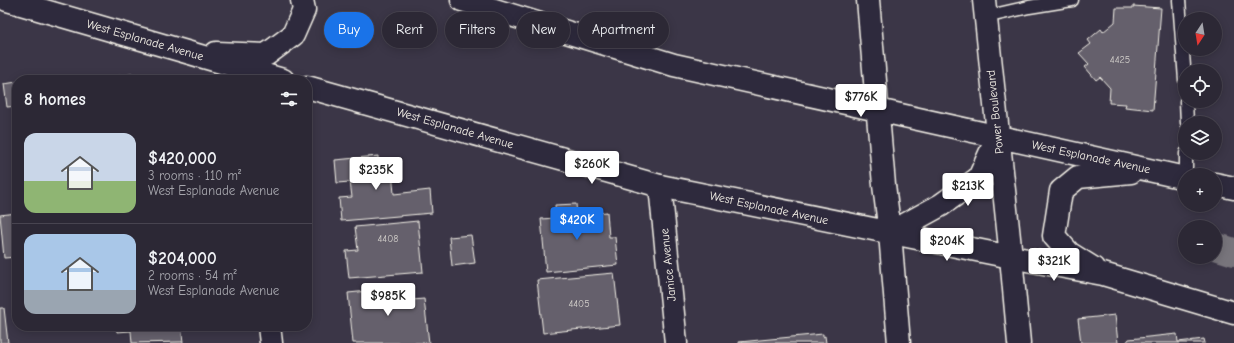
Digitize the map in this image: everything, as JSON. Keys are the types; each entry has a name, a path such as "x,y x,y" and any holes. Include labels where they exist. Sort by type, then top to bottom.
{"main road":[{"name":"West Esplanade Avenue","path":"6,0 183,52 248,75"},
{"path":"183,52 266,55 293,35 304,10 302,0"},
{"name":"West Esplanade Avenue","path":"462,0 674,65 1178,175"},
{"path":"868,0 899,343"},
{"name":"Power Boulevard","path":"984,9 1019,343"},
{"name":"West Esplanade Avenue","path":"312,88 660,186 890,233 1103,274 1234,313"},
{"path":"890,233 941,205 979,178 997,136"},
{"path":"1103,274 1069,253 1054,236 1061,191 1078,177 1152,170"},
{"path":"1222,185 1234,188"},
{"name":"Janice Avenue","path":"660,186 676,343"},
{"path":"270,331 271,343"}],"lane":[{"path":"984,9 1029,7 1072,0"},
{"path":"1179,0 1184,64"}],"building":[{"path":"1133,6 1161,8 1153,110 1125,107 1126,104 1109,103 1110,88 1100,77 1096,80 1085,67 1089,64 1079,53 1091,44 1088,40 1101,29 1103,32 1115,22 1116,8 1133,8"},
{"path":"12,83 12,106 7,107 4,84"},
{"path":"378,156 378,160 391,159 394,194 430,190 432,213 341,221 339,198 352,197 350,182 337,183 335,160"},
{"path":"576,204 577,215 607,212 609,237 615,237 618,265 546,272 541,219 556,218 555,205"},
{"path":"12,214 12,257 4,258 0,215"},
{"path":"418,221 423,272 349,278 346,251 358,250 355,227"},
{"path":"471,235 475,263 452,266 449,237"},
{"path":"614,273 620,325 543,333 537,280"},
{"path":"410,287 412,300 424,299 429,343 353,343 348,293"},
{"path":"0,308 4,308 8,343 0,343"},
{"path":"1115,315 1118,343 1081,343 1078,319"},
{"path":"131,331 182,331 183,342 132,343"},
{"path":"823,334 823,337 825,336 826,343 739,343 739,342"},
{"path":"1177,334 1178,342 1204,339 1205,343 1126,343 1129,339"}],"waterway":[{"path":"1222,248 1234,252"}]}
